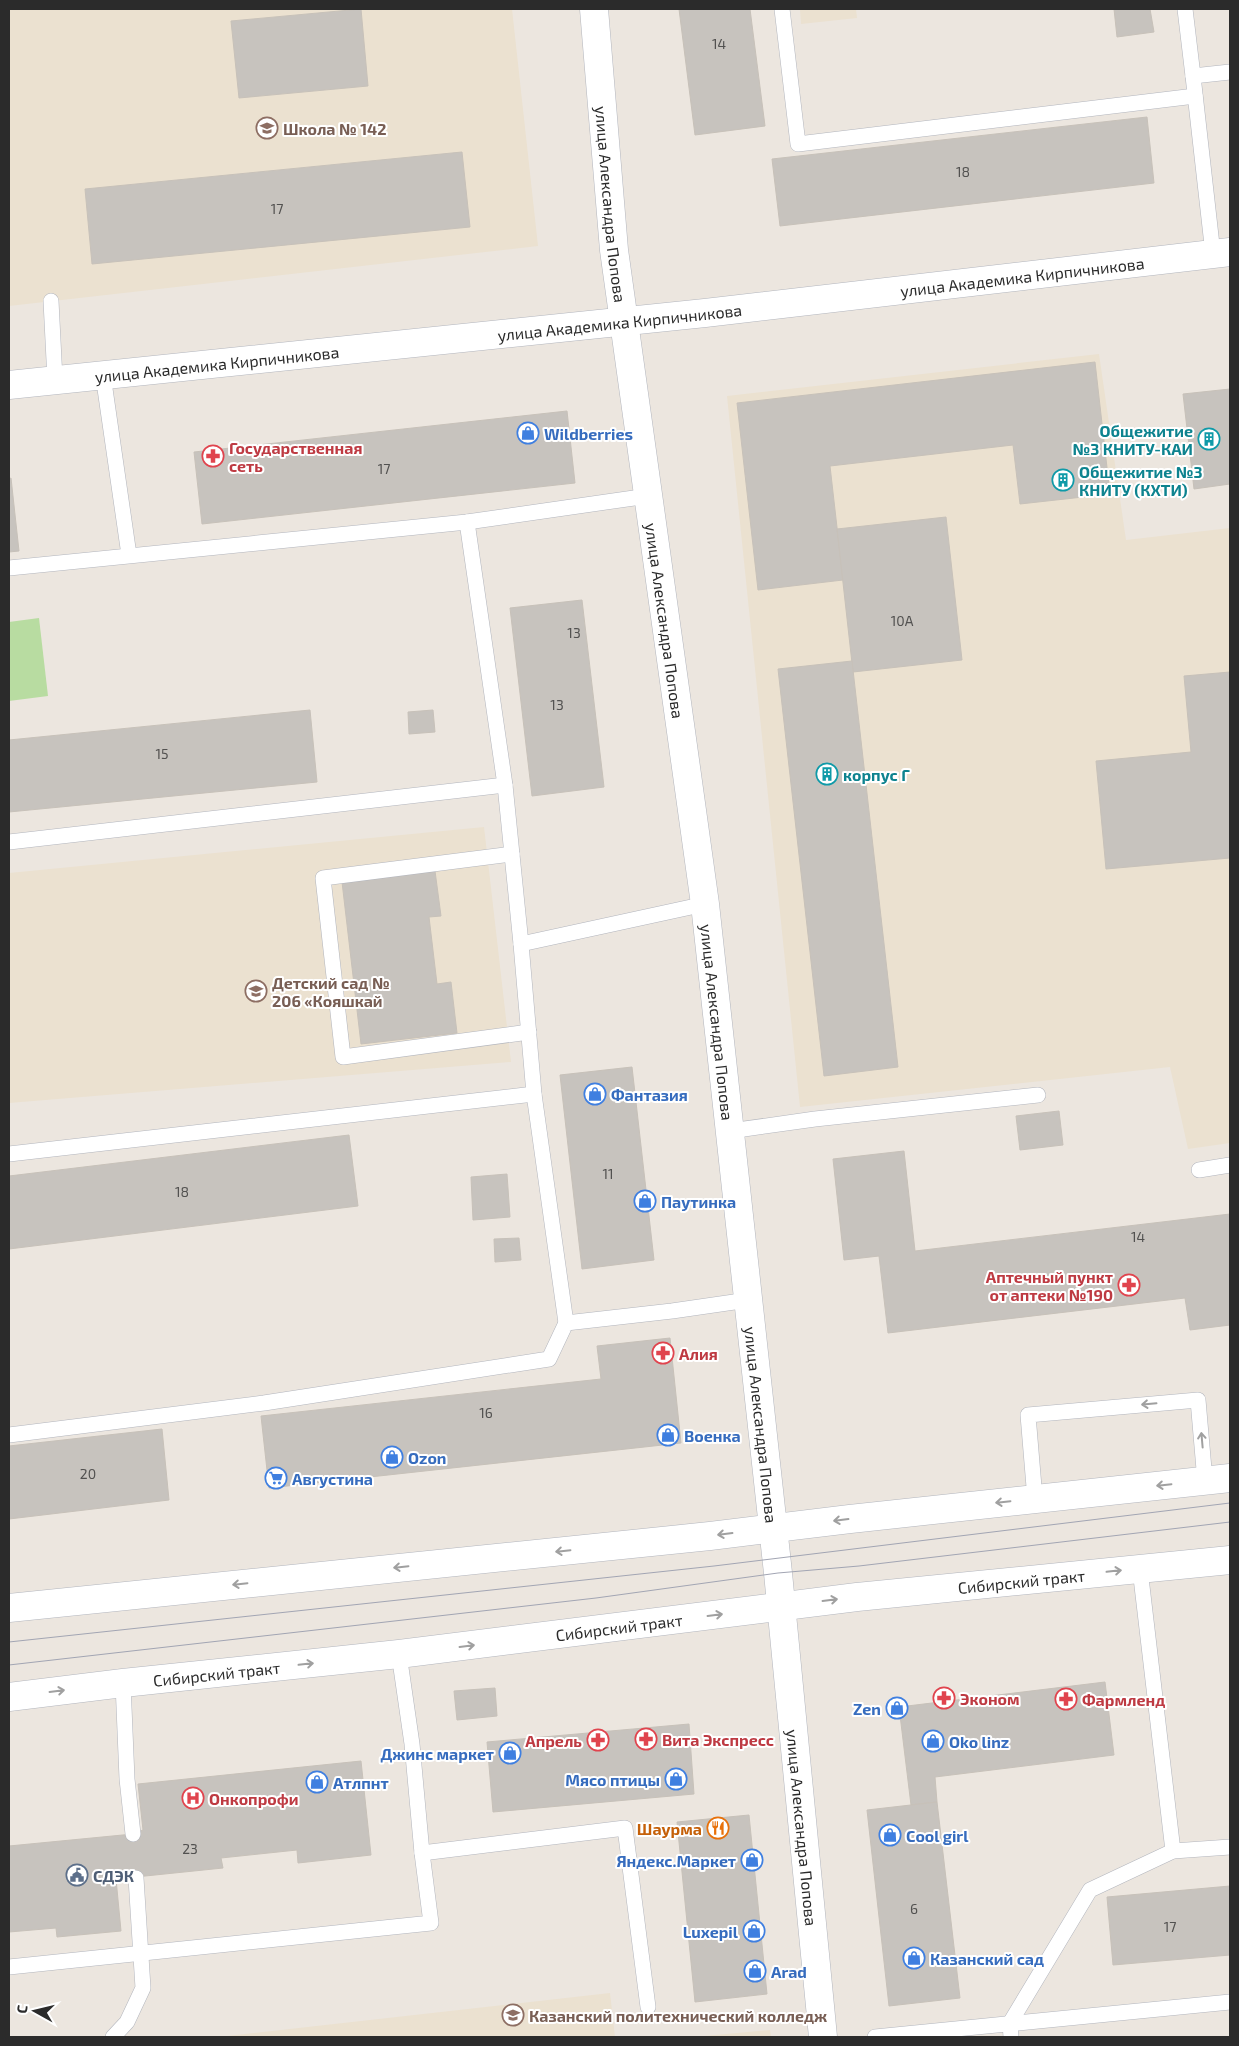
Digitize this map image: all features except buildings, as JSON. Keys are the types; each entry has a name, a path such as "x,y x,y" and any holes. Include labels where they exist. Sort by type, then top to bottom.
{"street":[{"name":"улица Александра Попова","path":"594,9 614,250 705,904 782,1607 823,2037"},
{"name":"улица Академика Кирпичникова","path":"9,385 623,321 1222,253"},
{"path":"9,1608 1218,1480"},
{"name":"Сибирский тракт","path":"9,1697 399,1654 858,1597 1230,1560"}],"lane":[{"path":"782,9 798,144 1195,96"},
{"path":"1185,9 1195,96 1222,253"},
{"path":"1193,76 1230,72"},
{"path":"51,301 55,380"},
{"path":"103,375 129,555"},
{"path":"9,568 467,522 648,496"},
{"path":"9,1434 264,1403 549,1360 566,1322 534,1094 505,785 467,522"},
{"path":"9,842 505,785"},
{"path":"512,854 323,878 343,1057 529,1032"},
{"path":"521,944 705,904"},
{"path":"9,1154 534,1094"},
{"path":"730,1131 815,1119 1038,1095"},
{"path":"1199,1170 1230,1165"},
{"path":"566,1322 672,1311 748,1300"},
{"path":"1036,1499 1028,1416 1198,1400 1218,1480"},
{"path":"1140,1569 1173,1852"},
{"path":"9,1967 432,1923 422,1853 412,1744 399,1654"},
{"path":"123,1683 126,1778 132,1834"},
{"path":"422,1853 625,1828 648,2007"},
{"path":"1010,2030 1090,1890 1173,1852 1230,1847"},
{"path":"113,2037 127,2022 143,1988 139,1953 136,1878"},
{"path":"875,2037 1010,2030 1230,2002"}],"shaded area":[{"name":"Школа № 142","path":"9,9 512,9 538,246 9,306"},
{"path":"800,9 856,9 857,18 801,24"},
{"path":"1099,354 1126,540 1230,528 1230,1143 1188,1149 1170,1067 800,1107 727,396"},
{"name":"Детский сад № 206 «Кояшкай","path":"484,827 511,1062 9,1103 9,873"},
{"name":"Казанский политехнический колледж","path":"610,1993 615,2037 218,2037"},
{"name":"Казанский политехнический колледж","path":"770,2030 771,2037 693,2037"}],"green space":[{"path":"39,618 48,696 9,701 9,622"}],"tram line":[{"path":"9,1642 714,1566 1230,1503"},
{"path":"9,1665 596,1598 778,1573 859,1566 1230,1522"}],"place":[{"name":"Школа № 142","path":"267,128"},
{"name":"Wildberries","path":"528,433"},
{"name":"Общежитие №3 КНИТУ-КАИ","path":"1209,439"},
{"name":"Государственная сеть","path":"213,456"},
{"name":"Общежитие №3 КНИТУ (КХТИ)","path":"1063,480"},
{"name":"корпус Г","path":"827,774"},
{"name":"Детский сад № 206 «Кояшкай","path":"256,991"},
{"name":"Фантазия","path":"595,1094"},
{"name":"Паутинка","path":"645,1201"},
{"name":"Аптечный пункт от аптеки №190","path":"1129,1285"},
{"name":"Алия","path":"663,1353"},
{"name":"Военка","path":"668,1435"},
{"name":"Ozon","path":"392,1457"},
{"name":"Августина","path":"276,1478"},
{"name":"Эконом","path":"944,1698"},
{"name":"Фармленд","path":"1066,1699"},
{"name":"Zen","path":"897,1708"},
{"name":"Вита Экспресс","path":"646,1739"},
{"name":"Апрель","path":"598,1740"},
{"name":"Oko linz","path":"933,1741"},
{"name":"Джинс маркет","path":"510,1753"},
{"name":"Мясо птицы","path":"676,1779"},
{"name":"Атлпнт","path":"317,1782"},
{"name":"Онкопрофи","path":"193,1798"},
{"name":"Шаурма","path":"718,1828"},
{"name":"Cool girl","path":"890,1835"},
{"name":"Яндекс.Маркет","path":"752,1860"},
{"name":"СДЭК","path":"77,1875"},
{"name":"Luxepil","path":"754,1931"},
{"name":"Казанский сад","path":"914,1958"},
{"name":"Arad","path":"755,1971"},
{"name":"Казанский политехнический колледж","path":"513,2015"}]}
